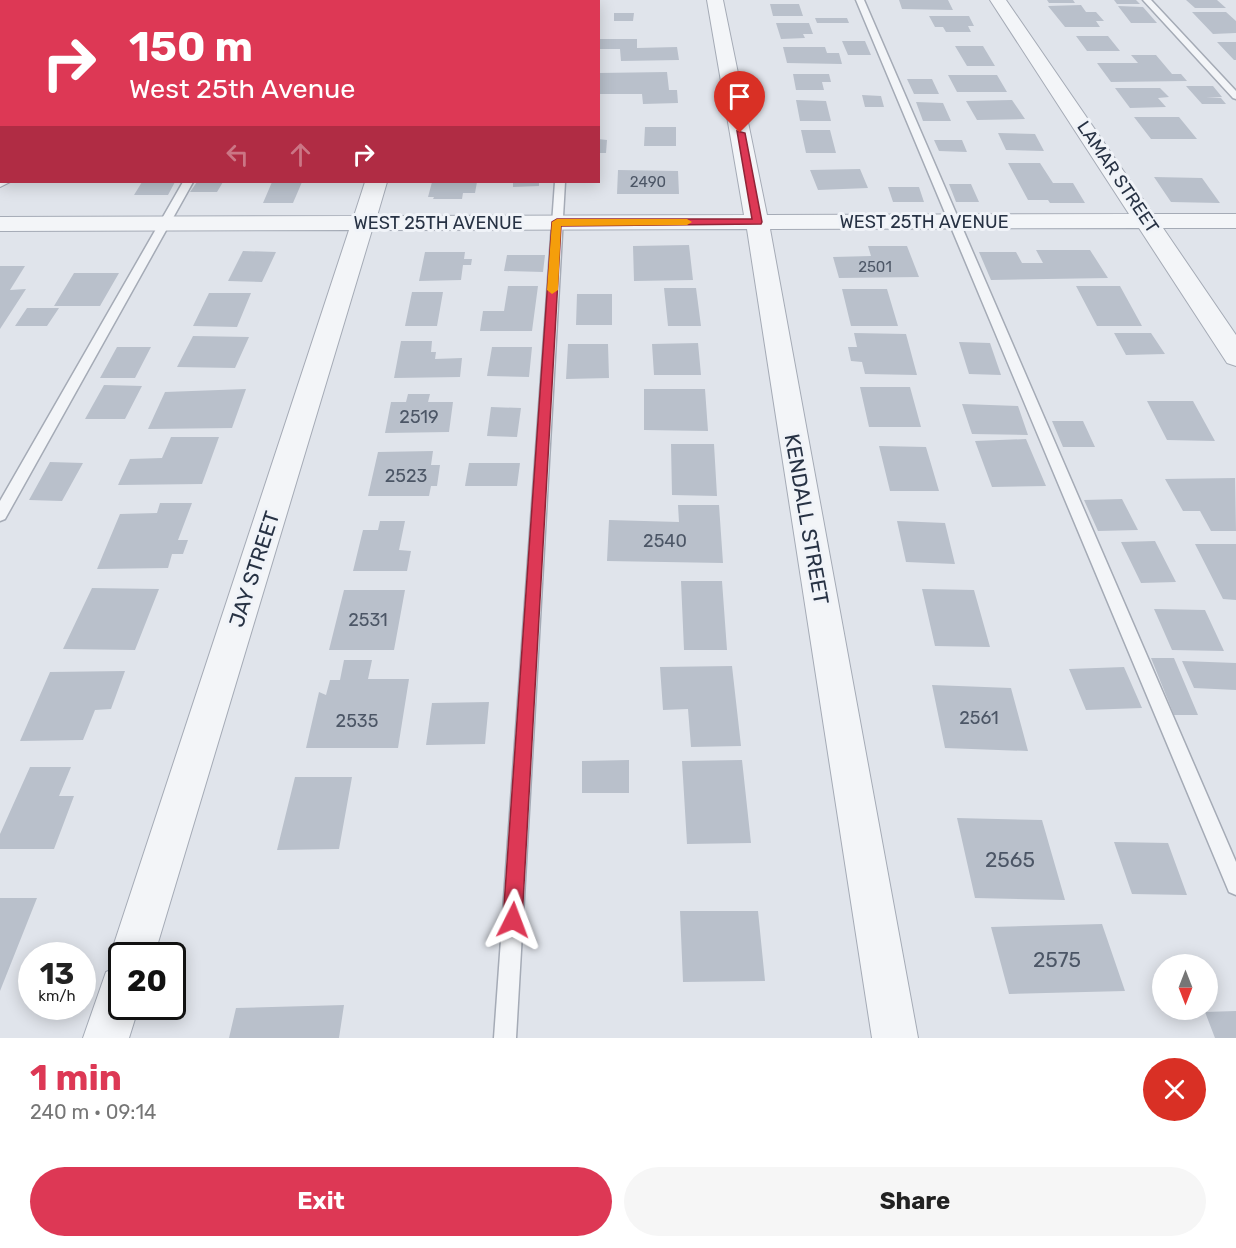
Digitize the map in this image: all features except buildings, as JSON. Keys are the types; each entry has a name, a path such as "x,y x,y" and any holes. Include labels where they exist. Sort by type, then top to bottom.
{"street":[{"name":"KENDALL STREET","path":"715,0 757,222 895,1038"},
{"name":"LAMAR STREET","path":"998,0 1148,221 1236,356"},
{"name":"JAY STREET","path":"136,942 376,183"},
{"name":"WEST 25TH AVENUE","path":"0,224 1236,221"},
{"path":"106,1038 112,1020"}],"lane":[{"path":"860,0 1236,885"},
{"path":"1147,0 1236,96"},
{"path":"0,515 187,183"},
{"path":"505,1038 560,183"}],"slow traffic":[{"path":"552,290 557,222 687,222"}],"route":[{"path":"513,920 557,222 757,222 740,133"}]}
